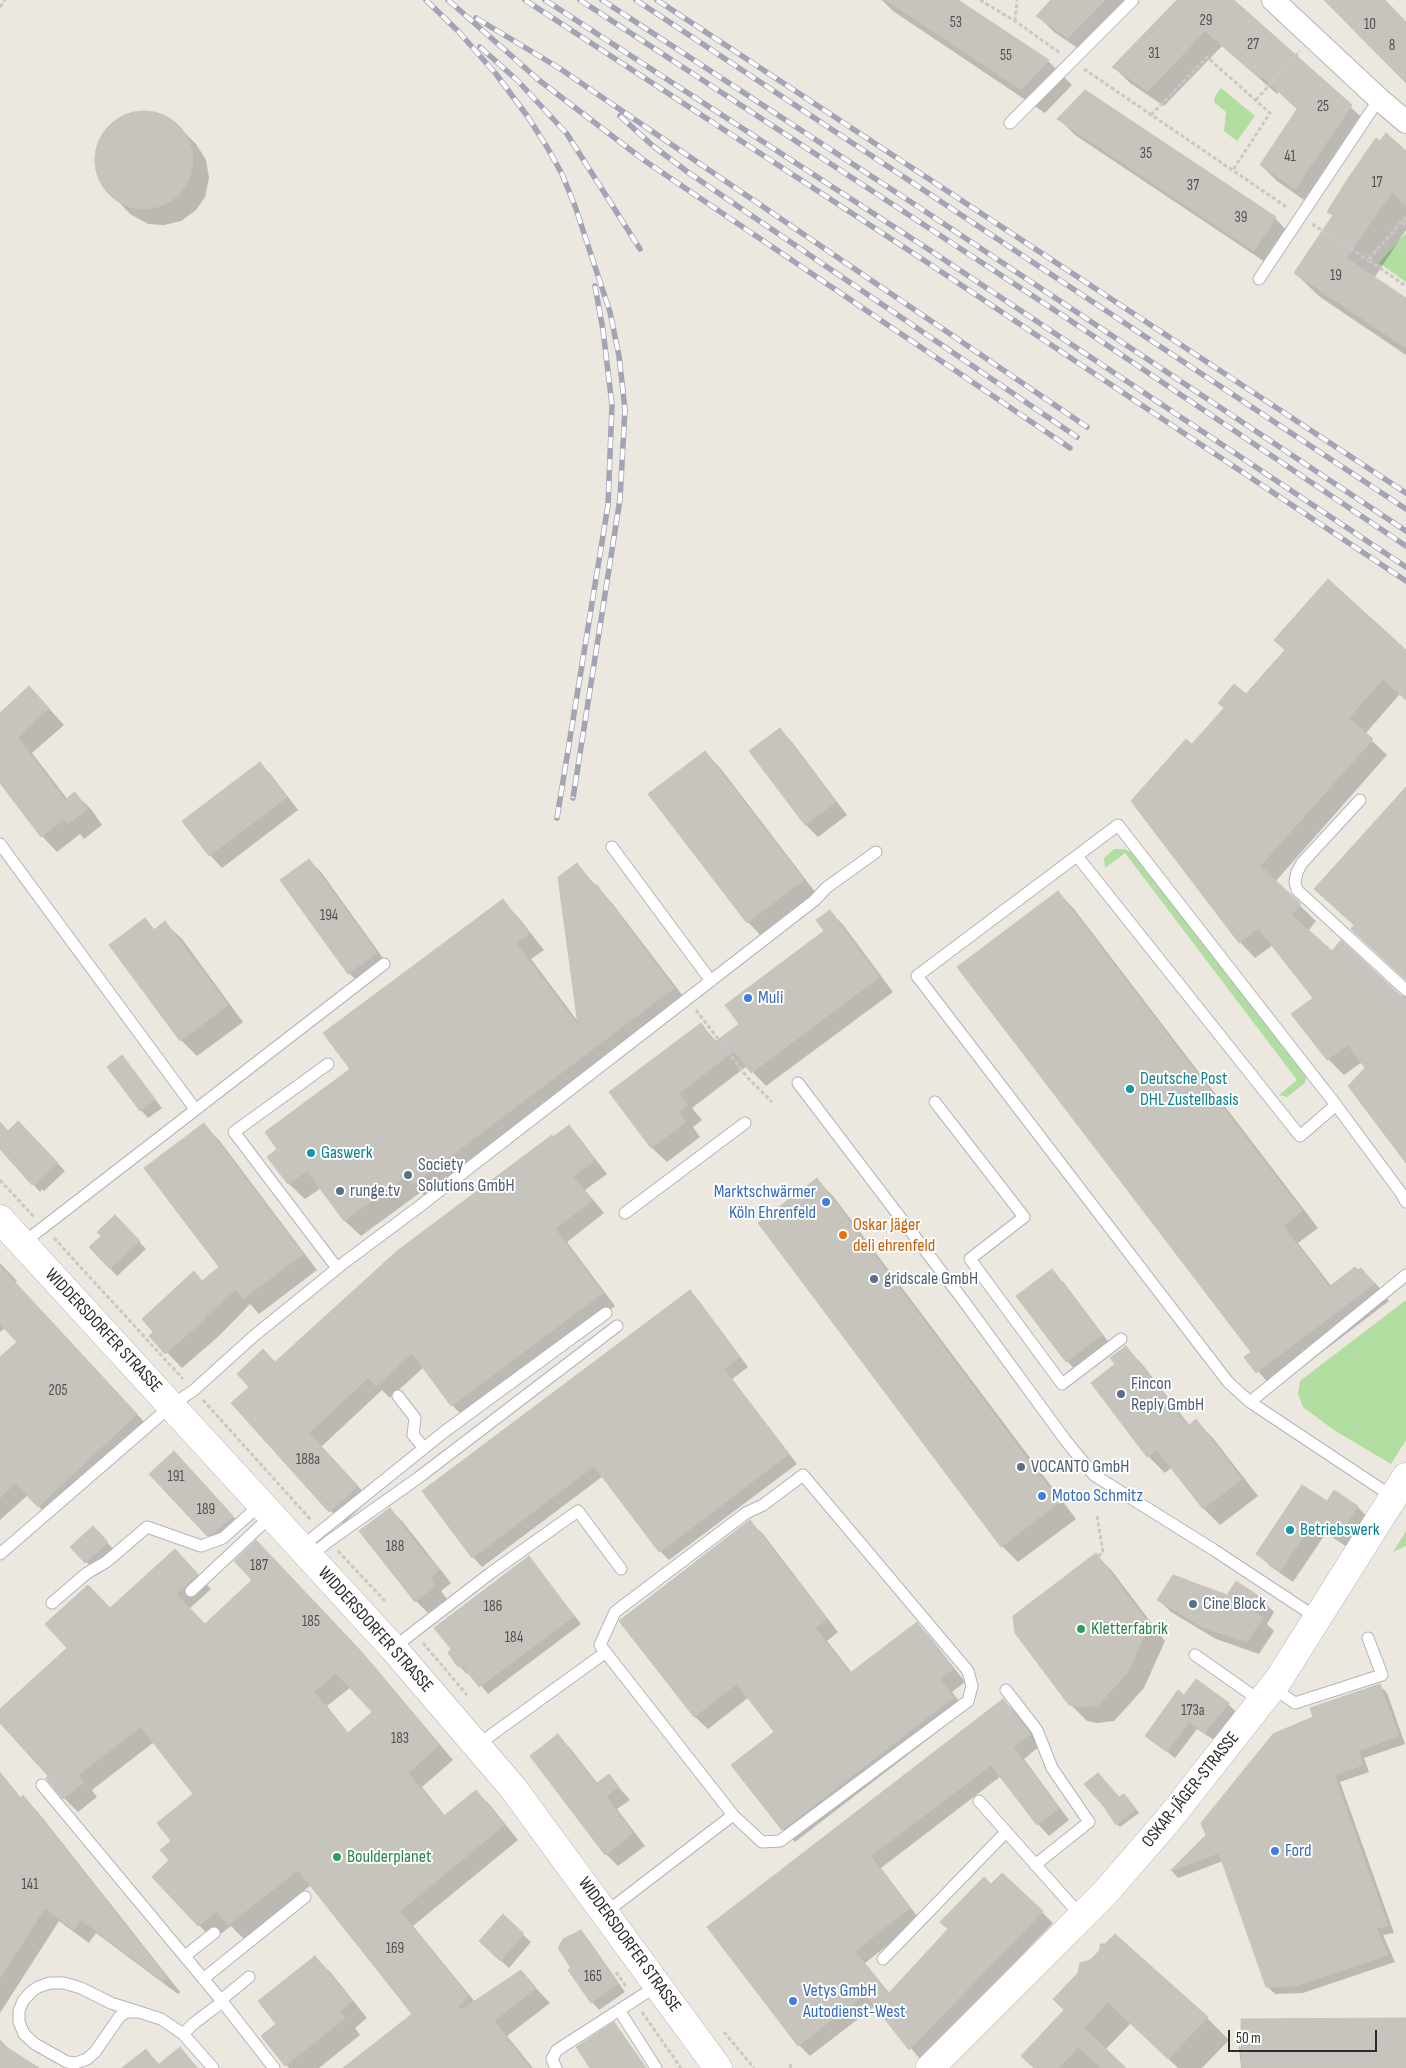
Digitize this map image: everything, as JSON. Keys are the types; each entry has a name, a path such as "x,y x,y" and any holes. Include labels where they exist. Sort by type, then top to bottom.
{"main road":[{"name":"WIDDERSDORFER STRASSE","path":"0,1219 393,1648 513,1788 718,2068"},
{"name":"OSKAR-JÄGER-STRASSE","path":"930,2068 1105,1892 1169,1819 1267,1695 1318,1619 1399,1487"}],"street":[{"path":"1273,0 1379,100 1406,122"}],"lane":[{"path":"1010,123 1133,0"},
{"path":"1259,279 1379,100"},
{"path":"1360,800 1302,863 1296,872 1295,882 1298,890 1308,900 1406,990"},
{"path":"1399,1487 1250,1402 1228,1382 917,976 1118,825 1336,1105 1406,1202"},
{"path":"0,844 195,1110"},
{"path":"612,847 711,982"},
{"path":"0,1554 172,1405 194,1390 256,1335 337,1268 688,1000 816,900 826,888 876,852"},
{"path":"1077,856 1300,1136 1336,1105"},
{"path":"22,1243 384,964"},
{"path":"328,1064 234,1132 337,1268"},
{"path":"798,1083 969,1308 1066,1442 1094,1475 1214,1550 1318,1619"},
{"path":"935,1102 1024,1217 970,1259 1062,1384 1121,1339"},
{"path":"625,1213 746,1124"},
{"path":"1250,1402 1406,1275"},
{"path":"305,1552 424,1448 606,1312"},
{"path":"305,1552 329,1541 418,1478 617,1326"},
{"path":"398,1396 415,1418 413,1435 424,1448"},
{"path":"803,1475 968,1672 972,1686 968,1701 780,1841 762,1842 733,1815 600,1645 615,1612 746,1513 763,1506 803,1475"},
{"path":"191,1591 266,1510"},
{"path":"52,1603 87,1573 106,1562 147,1528 201,1546 223,1538 266,1510"},
{"path":"393,1648 492,1572 578,1511 621,1569"},
{"path":"1195,1655 1267,1695 1295,1703 1382,1675 1368,1638"},
{"path":"476,1746 606,1652"},
{"path":"1006,1690 1037,1730 1052,1768 1089,1822 1036,1865"},
{"path":"42,1785 203,1978 274,2068"},
{"path":"980,1801 1081,1916"},
{"path":"605,1913 733,1815"},
{"path":"883,1960 1006,1832"},
{"path":"203,1978 305,1897"},
{"path":"184,1956 214,1933"},
{"path":"183,2034 249,1976"},
{"path":"137,2012 127,2012 120,2016 95,2052 87,2059 76,2063 67,2062 35,2044 24,2034 19,2022 19,2011 27,1996 38,1987 50,1983 64,1983 82,1988 111,2003 161,2019 183,2034 213,2068"},
{"path":"556,2068 552,2059 557,2050 658,1984"},
{"path":"619,2010 656,2068"}],"path":[{"path":"0,7 6,0"},
{"path":"980,0 1015,21 1232,170 1406,286"},
{"path":"1015,21 1017,0"},
{"path":"1256,100 1295,56"},
{"path":"1151,115 1207,57 1270,113 1232,170"},
{"path":"1368,260 1406,217"},
{"path":"1402,222 1406,226"},
{"path":"688,1000 747,1077 772,1102"},
{"path":"1097,1516 1104,1552 1098,1556"},
{"path":"615,1970 680,2068"},
{"path":"748,2061 752,2058"},
{"path":"790,2068 792,2062"}],"green space":[{"path":"1221,88 1255,116 1237,141 1224,131 1226,112 1214,102 1215,96"},
{"path":"1406,233 1406,282 1379,263"},
{"path":"1114,849 1125,849 1136,855 1306,1077 1305,1083 1287,1097 1279,1095 1297,1080 1125,853 1105,868 1104,858"},
{"path":"1406,1300 1406,1440 1391,1464 1334,1430 1303,1407 1298,1394 1300,1381"},
{"path":"1406,1531 1406,1546 1393,1552"}],"building":[{"path":"886,0 958,0 1049,60 1021,90"},
{"path":"1051,0 1105,0 1068,38 1036,16"},
{"path":"1177,0 1234,0 1352,105 1295,189 1260,165 1297,109 1262,76 1260,78 1205,31 1148,91 1112,67"},
{"path":"1324,0 1385,0 1406,22 1406,83"},
{"path":"1085,90 1276,217 1254,251 1057,119"},
{"path":"144,111 163,114 179,125 190,141 193,160 190,179 179,195 163,206 144,209 125,206 109,195 98,179 95,160 98,141 109,125 125,114"},
{"path":"1386,133 1406,151 1406,206 1392,192 1346,258 1406,298 1406,348 1294,273 1333,215 1327,212 1347,180 1376,138 1380,141"},
{"path":"1328,579 1406,650 1406,700 1383,679 1349,718 1373,739 1260,866 1301,904 1292,915 1332,951 1341,940 1401,996 1406,997 1406,1163 1348,1086 1365,1068 1348,1045 1327,1060 1291,1014 1313,998 1258,928 1239,943 1131,801 1186,739 1192,744 1224,708 1218,703 1234,684 1246,694 1285,650 1274,640"},
{"path":"29,686 49,708 18,737 65,800 75,792 87,809 68,824 64,819 41,837 0,783 0,713"},
{"path":"780,728 836,802 805,825 749,751"},
{"path":"705,751 804,880 747,923 648,794"},
{"path":"260,762 287,797 209,856 182,821"},
{"path":"1406,787 1406,980 1351,929 1354,925 1314,889"},
{"path":"309,859 377,953 348,974 280,880"},
{"path":"577,863 595,887 597,885 674,988 412,1185 406,1176 344,1221 307,1171 288,1184 267,1157 277,1149 265,1132 350,1069 323,1033 503,899 529,934 516,943 578,1025 558,877"},
{"name":"Deutsche Post DHL Zustellbasis","path":"1058,891 1302,1211 1283,1226 1329,1287 1355,1267 1358,1270 1361,1268 1374,1284 1256,1373 1244,1357 1251,1352 957,967"},
{"path":"830,910 879,977 751,1073 734,1051 679,1093 688,1105 679,1112 686,1122 651,1148 609,1092 701,1023 715,1042 739,1024 725,1005 824,931 816,920"},
{"path":"145,918 154,930 165,921 228,1005 180,1041 109,945"},
{"path":"122,1055 155,1099 140,1111 107,1067"},
{"path":"18,1121 58,1163 36,1184 32,1185 0,1149 0,1122 8,1131"},
{"path":"204,1123 303,1254 243,1299 236,1289 165,1354 149,1336 153,1332 142,1319 194,1271 202,1281 219,1267 144,1168"},
{"path":"569,1125 595,1160 573,1176 592,1200 555,1229 603,1293 451,1406 412,1353 376,1386 368,1378 309,1433 358,1486 329,1512 231,1403 249,1387 237,1374 263,1349 275,1362 397,1251 552,1135 553,1137"},
{"path":"817,1178 1060,1502 1001,1547 758,1223"},
{"path":"115,1215 140,1241 110,1269 89,1247 101,1236 97,1232"},
{"path":"0,1266 137,1414 38,1507 15,1483 0,1498 0,1357 17,1342 0,1324"},
{"path":"1052,1269 1102,1335 1066,1362 1016,1296"},
{"path":"690,1290 740,1357 724,1369 789,1454 659,1552 594,1466 472,1558 422,1491"},
{"path":"1126,1346 1188,1426 1196,1419 1242,1479 1203,1509 1157,1450 1147,1457 1091,1383 1115,1364 1110,1358"},
{"path":"174,1451 233,1516 214,1533 207,1536 149,1474"},
{"name":"Betriebswerk","path":"1302,1485 1327,1501 1334,1490 1358,1506 1337,1538 1313,1522 1280,1571 1256,1554"},
{"path":"390,1508 426,1556 429,1557 439,1570 430,1578 435,1586 415,1602 359,1531"},
{"path":"750,1520 827,1619 815,1628 850,1673 917,1622 953,1669 940,1679 954,1697 782,1830 731,1765 774,1732 737,1684 694,1717 619,1621"},
{"path":"93,1526 108,1542 85,1563 70,1547"},
{"path":"256,1540 360,1650 439,1745 408,1773 444,1816 476,1790 504,1825 400,1911 468,1996 458,2007 461,2010 521,1970 536,1988 494,2021 530,2068 343,2068 412,2014 298,1870 228,1925 217,1911 198,1926 152,1877 169,1860 160,1850 171,1841 157,1823 193,1794 141,1727 78,1775 84,1782 63,1799 46,1778 48,1776 0,1723 0,1709 67,1648 45,1624 88,1585 110,1608 175,1549 198,1574 176,1594 205,1624 252,1580 234,1561","holes":["336,1673 372,1712 348,1733 314,1692"]},
{"name":"Kletterfabrik","path":"1096,1553 1149,1624 1128,1672 1098,1705 1081,1707 1069,1705 1015,1633 1013,1616"},
{"path":"529,1556 574,1616 479,1687 462,1665 458,1667 448,1653 451,1649 434,1628"},
{"path":"1173,1575 1227,1595 1236,1581 1263,1599 1254,1612 1263,1618 1247,1642 1202,1627 1157,1600"},
{"path":"1196,1679 1229,1703 1205,1733 1189,1722 1167,1752 1145,1736 1178,1690 1184,1695"},
{"name":"Ford","path":"1380,1684 1399,1736 1358,1751 1363,1765 1334,1775 1388,1926 1376,1928 1388,1955 1295,1986 1266,1987 1219,1853 1170,1871 1206,1835 1201,1823 1273,1734 1313,1717 1310,1708"},
{"path":"1003,1699 1030,1734 1013,1747 1059,1808 1037,1825 991,1765 871,1856 910,1908 855,1951 888,1994 948,1929 940,1922 984,1877 991,1884 1002,1873 1043,1911 909,2050 865,1994 798,2046 707,1927"},
{"path":"558,1734 596,1784 609,1774 619,1787 606,1796 633,1833 605,1855 530,1756"},
{"path":"0,1773 21,1799 23,1795 167,1978 163,1981 81,1920 74,1930 45,1908 0,1978"},
{"path":"1098,1773 1119,1797 1124,1794 1136,1809 1116,1825 1105,1808 1084,1784"},
{"path":"503,1914 524,1934 500,1961 479,1941"},
{"path":"581,1930 618,1984 591,2003 568,1970 571,1968 558,1948 563,1939"},
{"path":"1115,1934 1208,2017 1168,2059 1108,2002 1084,2028 1126,2068 1101,2068 1078,2047 1059,2068 1034,2068 1021,2056 1064,2010 1053,1999 1078,1973 1080,1963 1090,1960 1100,1950 1100,1944 1105,1944"},
{"path":"315,1956 352,2001 340,2011 345,2018 285,2066 261,2036 276,2024 258,2001"},
{"path":"1406,2018 1406,2068 1242,2068 1241,2019"},
{"path":"614,2022 646,2068 590,2068 576,2047"},
{"path":"0,2043 39,2068 0,2068"},
{"path":"180,2047 197,2068 122,2068 146,2049 158,2065"}],"railway":[{"path":"426,0 458,31 496,74 528,117 562,174 575,206 610,312 619,356 625,409 620,499 573,798"},
{"path":"448,0 540,81 645,161 1070,448"},
{"path":"525,0 922,259 1406,581"},
{"path":"545,0 928,249 1406,567"},
{"path":"580,0 1068,319 1406,546"},
{"path":"602,0 920,208 1406,531"},
{"path":"636,0 1406,509"},
{"path":"657,0 1406,493"},
{"path":"476,18 559,68 1087,427"},
{"path":"480,47 518,81 567,134 640,249"},
{"path":"620,116 653,146 689,173 1077,437"},
{"path":"557,818 608,505 612,405 603,330 595,286"}],"place":[{"name":"Muli","path":"748,998"},
{"name":"Deutsche Post DHL Zustellbasis","path":"1130,1089"},
{"name":"Gaswerk","path":"311,1153"},
{"name":"Society Solutions GmbH","path":"408,1175"},
{"name":"runge.tv","path":"340,1191"},
{"name":"Marktschwärmer Köln Ehrenfeld","path":"826,1202"},
{"name":"Oskar Jäger deli ehrenfeld","path":"843,1235"},
{"name":"gridscale GmbH","path":"874,1279"},
{"name":"Fincon Reply GmbH","path":"1121,1394"},
{"name":"VOCANTO GmbH","path":"1021,1467"},
{"name":"Motoo Schmitz","path":"1042,1496"},
{"name":"Betriebswerk","path":"1290,1530"},
{"name":"Cine Block","path":"1193,1604"},
{"name":"Kletterfabrik","path":"1081,1629"},
{"name":"Ford","path":"1275,1851"},
{"name":"Boulderplanet","path":"337,1857"},
{"name":"Vetys GmbH Autodienst-West","path":"793,2001"}]}
